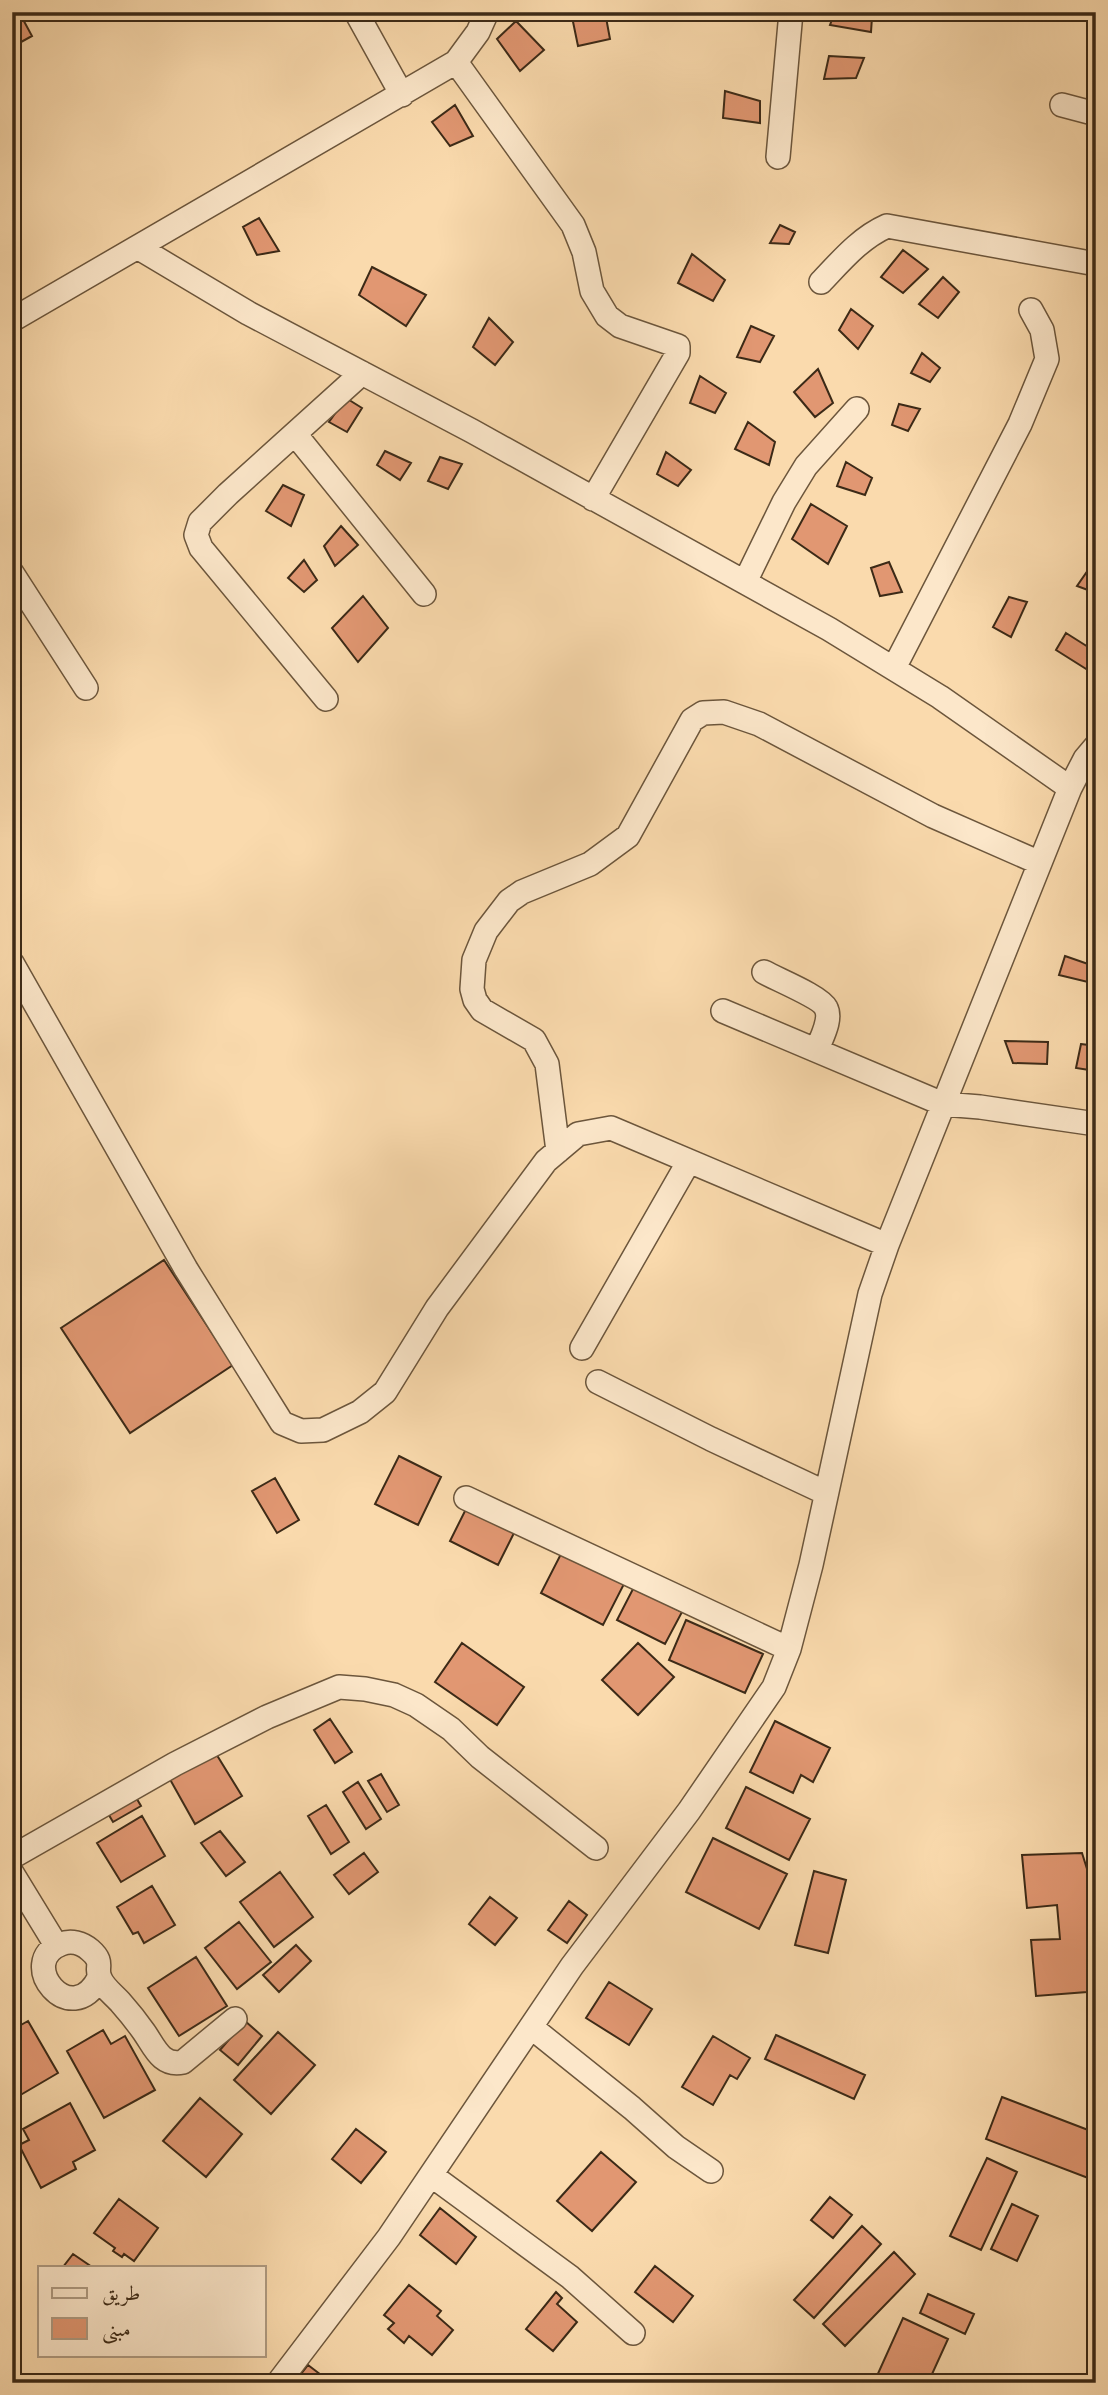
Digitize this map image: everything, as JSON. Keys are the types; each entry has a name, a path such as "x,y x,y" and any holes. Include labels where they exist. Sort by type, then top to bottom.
{"street":[{"path":"356,12 402,95"},
{"path":"12,320 456,62 478,32 486,12"},
{"path":"778,157 791,12"},
{"path":"456,62 573,225 584,252 593,291 607,316 620,326 678,346 678,353 593,499"},
{"path":"1062,105 1096,114"},
{"path":"821,282 850,251 872,233 887,226 1096,264"},
{"path":"139,248 248,313 472,431 894,668 940,697 1070,789"},
{"path":"894,668 1020,424 1047,359 1042,330 1031,310"},
{"path":"326,699 201,548 196,535 200,522 228,494 362,373"},
{"path":"745,582 784,502 806,466 857,409"},
{"path":"295,434 424,594"},
{"path":"12,573 86,688"},
{"path":"558,1151 547,1065 534,1040 482,1010 475,1000 472,989 474,960 486,931 509,901 522,891 590,864 628,836 692,720 703,713 724,712 759,724 933,816 1040,863"},
{"path":"278,2383 389,2237 572,1966 689,1811 774,1688 789,1648 811,1565 870,1294 887,1245 1070,789 1085,759 1096,746"},
{"path":"12,962 186,1269 282,1423 301,1431 323,1430 360,1412 385,1392 437,1308 546,1161 578,1134 611,1128 887,1245"},
{"path":"764,972 817,998 826,1008 827,1022 817,1050"},
{"path":"723,1011 943,1104 1096,1124"},
{"path":"582,1348 689,1161"},
{"path":"598,1382 827,1493"},
{"path":"466,1498 789,1648"},
{"path":"12,1857 176,1764 267,1717 339,1687 394,1695 416,1705 451,1729 480,1757 596,1848"},
{"path":"12,1873 56,1945"},
{"path":"73,1942 90,1949 99,1961 99,1978 93,1987 80,1997 66,1997 54,1991 47,1983 44,1966 47,1955 56,1945 73,1942"},
{"path":"99,1978 146,2034 157,2053 172,2062 183,2062 235,2019"},
{"path":"531,2027 676,2147 711,2171"},
{"path":"431,2175 570,2277 633,2333"}],"building":[{"path":"12,12 19,12 32,36 12,47"},
{"path":"571,12 605,12 610,39 578,46"},
{"path":"835,12 861,12 872,17 871,32 830,25"},
{"path":"516,21 544,50 520,71 497,39"},
{"path":"829,56 864,58 856,78 824,79"},
{"path":"725,91 760,101 760,123 723,118"},
{"path":"455,105 473,136 450,146 432,122"},
{"path":"259,218 279,251 257,255 243,227"},
{"path":"780,225 795,232 789,244 770,243"},
{"path":"903,250 928,269 903,293 881,277"},
{"path":"692,254 725,280 713,301 678,283"},
{"path":"372,267 426,295 406,326 359,295"},
{"path":"943,277 959,292 938,318 919,304"},
{"path":"851,309 873,326 858,349 839,330"},
{"path":"489,318 513,342 495,365 473,347"},
{"path":"751,326 774,336 760,362 737,357"},
{"path":"922,353 940,368 930,382 911,373"},
{"path":"818,369 833,403 815,417 794,392"},
{"path":"700,376 726,393 715,413 690,403"},
{"path":"346,398 362,408 347,432 329,422"},
{"path":"899,404 920,409 908,431 892,425"},
{"path":"748,422 775,442 769,465 735,449"},
{"path":"385,451 411,463 400,480 377,465"},
{"path":"666,452 691,470 678,486 657,474"},
{"path":"440,457 462,464 448,489 428,481"},
{"path":"846,462 872,478 865,495 837,486"},
{"path":"283,485 304,495 291,526 266,511"},
{"path":"811,504 847,526 828,564 792,539"},
{"path":"341,526 358,545 335,566 324,546"},
{"path":"304,560 317,580 304,592 288,578"},
{"path":"889,562 902,592 880,596 871,568"},
{"path":"1093,563 1096,565 1096,593 1077,586"},
{"path":"363,596 388,628 358,662 332,628"},
{"path":"1009,597 1027,602 1011,637 993,627"},
{"path":"1066,633 1096,652 1096,667 1091,672 1056,650"},
{"path":"1065,956 1091,965 1092,983 1059,975"},
{"path":"1005,1041 1048,1042 1047,1064 1013,1063"},
{"path":"1081,1044 1096,1046 1096,1071 1076,1068"},
{"path":"164,1260 233,1365 130,1433 61,1328"},
{"path":"399,1456 441,1477 418,1525 375,1504"},
{"path":"275,1478 299,1520 277,1533 252,1491"},
{"path":"470,1501 518,1525 498,1565 450,1541"},
{"path":"563,1550 625,1582 603,1625 541,1593"},
{"path":"634,1587 682,1612 665,1644 617,1620"},
{"path":"686,1620 763,1654 745,1693 669,1660"},
{"path":"462,1643 524,1687 497,1725 435,1682"},
{"path":"638,1643 674,1677 638,1715 602,1680"},
{"path":"330,1719 352,1752 335,1763 314,1730"},
{"path":"775,1721 830,1748 813,1782 801,1775 793,1793 750,1772"},
{"path":"215,1752 242,1796 195,1824 167,1774"},
{"path":"381,1774 399,1805 387,1812 368,1781"},
{"path":"358,1782 381,1819 366,1829 343,1792"},
{"path":"746,1787 810,1819 789,1860 726,1828"},
{"path":"134,1794 141,1806 113,1822 106,1810"},
{"path":"326,1805 349,1842 331,1854 308,1816"},
{"path":"142,1816 165,1856 121,1882 97,1843"},
{"path":"220,1831 245,1862 226,1876 201,1843"},
{"path":"713,1838 787,1874 759,1929 686,1892"},
{"path":"364,1853 378,1872 349,1894 334,1875"},
{"path":"1082,1853 1088,1872 1096,1872 1096,1985 1089,1986 1087,1992 1036,1996 1031,1940 1060,1939 1057,1905 1027,1908 1022,1855"},
{"path":"814,1871 846,1880 828,1953 795,1945"},
{"path":"280,1872 313,1917 274,1947 240,1902"},
{"path":"152,1886 175,1925 144,1943 138,1932 133,1934 117,1907"},
{"path":"490,1897 517,1918 495,1945 469,1924"},
{"path":"569,1901 587,1915 567,1943 548,1930"},
{"path":"239,1922 271,1962 237,1989 205,1948"},
{"path":"296,1945 311,1961 279,1992 263,1975"},
{"path":"196,1957 227,2006 179,2036 148,1988"},
{"path":"609,1982 652,2009 629,2045 586,2018"},
{"path":"28,2021 58,2073 17,2097 12,2090 12,2030"},
{"path":"245,2021 262,2036 238,2065 220,2050"},
{"path":"103,2030 111,2044 125,2036 155,2090 104,2118 67,2051"},
{"path":"278,2032 315,2065 271,2114 234,2080"},
{"path":"776,2035 865,2075 854,2099 765,2059"},
{"path":"713,2036 750,2058 737,2079 730,2075 713,2105 682,2087"},
{"path":"1002,2097 1096,2133 1096,2181 986,2139"},
{"path":"200,2098 242,2134 206,2177 163,2141"},
{"path":"70,2103 95,2150 73,2162 76,2169 41,2188 19,2145 29,2140 23,2129"},
{"path":"356,2129 386,2152 361,2183 332,2159"},
{"path":"601,2152 636,2182 592,2231 557,2201"},
{"path":"987,2158 1017,2172 981,2250 950,2236"},
{"path":"830,2197 852,2215 833,2238 811,2220"},
{"path":"119,2199 158,2228 134,2261 113,2251 115,2248 94,2233"},
{"path":"1012,2204 1038,2216 1017,2261 991,2249"},
{"path":"440,2208 476,2237 456,2264 420,2235"},
{"path":"862,2226 881,2244 814,2318 794,2300"},
{"path":"894,2252 915,2274 845,2346 823,2324"},
{"path":"73,2254 91,2266 64,2266"},
{"path":"655,2266 693,2296 673,2322 635,2292"},
{"path":"409,2285 441,2311 437,2316 453,2330 432,2355 409,2336 404,2343 388,2329 394,2323 384,2315"},
{"path":"556,2292 562,2298 557,2304 577,2322 553,2351 526,2329"},
{"path":"928,2294 974,2314 965,2334 920,2313"},
{"path":"903,2318 948,2339 928,2383 887,2383 876,2378"},
{"path":"308,2365 329,2381 328,2383 294,2383"}]}
